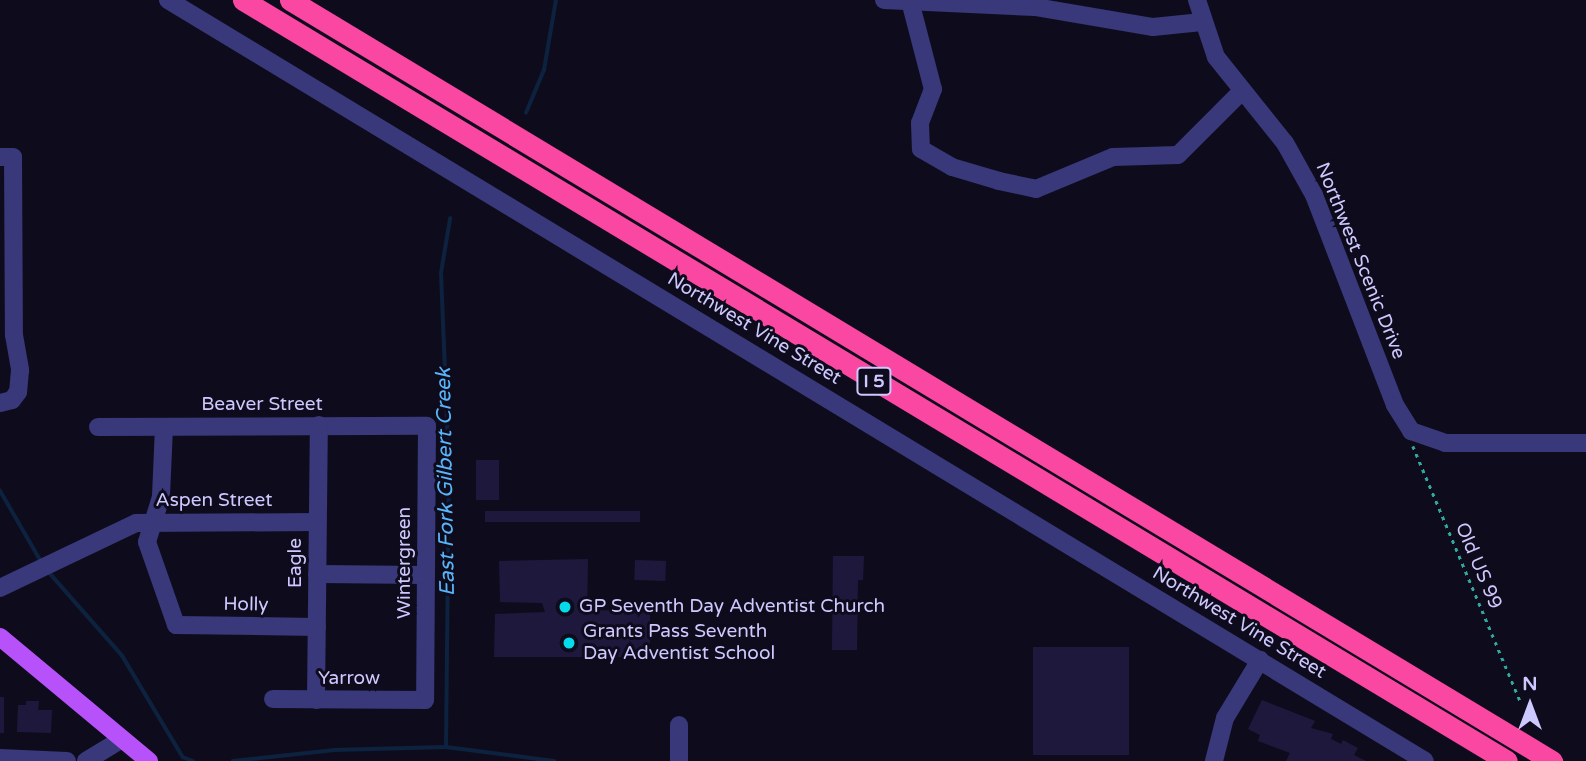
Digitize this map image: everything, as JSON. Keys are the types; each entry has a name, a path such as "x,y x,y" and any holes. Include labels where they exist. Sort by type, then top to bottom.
{"highway":[{"name":"I 5","path":"243,0 1507,761"},
{"name":"I 5","path":"290,0 1552,761"}],"main road":[{"path":"0,636 149,761"}],"street":[{"name":"Northwest Vine Street","path":"168,0 1425,761"},
{"path":"884,0 1066,10 1153,27 1202,22"},
{"name":"Northwest Scenic Drive","path":"1197,0 1202,22 1216,57 1285,143 1314,195 1395,405 1411,431 1445,443 1586,443"},
{"path":"911,1 933,89 920,122 921,149 952,167 999,181 1036,189 1113,157 1178,155 1242,91"},
{"path":"0,157 13,157 7,268 20,381 12,400 0,403"},
{"name":"Eagle","path":"316,700 319,425"},
{"name":"Beaver Street","path":"98,427 427,426"},
{"name":"Wintergreen","path":"425,700 427,426"},
{"path":"153,521 161,497 164,427"},
{"name":"Aspen Street","path":"0,588 126,527 153,521 317,522"},
{"name":"Holly","path":"153,521 148,549 176,625 317,627"},
{"path":"317,574 426,575"},
{"path":"1214,761 1222,725 1260,660"},
{"name":"Yarrow","path":"273,699 425,700"},
{"path":"679,725 680,761"},
{"path":"86,761 122,739"},
{"path":"0,758 67,761"}],"path":[{"name":"Old US 99","path":"1411,443 1520,700"}],"building":[{"path":"476,460 499,460 499,500 476,500"},
{"path":"485,511 640,511 640,522 485,522"},
{"path":"833,556 864,556 863,580 858,580 857,650 832,650"},
{"name":"GP Seventh Day Adventist Church","path":"588,559 587,610 650,611 650,657 494,657 495,614 545,612 542,603 500,602 499,561"},
{"path":"635,560 666,561 665,581 634,580"},
{"path":"1033,647 1129,647 1129,755 1033,755"},
{"path":"0,697 4,697 4,733 0,733"},
{"path":"1262,700 1315,721 1311,728 1333,734 1331,739 1341,744 1343,740 1358,748 1354,755 1366,761 1286,761 1290,753 1258,741 1260,735 1248,729"},
{"path":"26,701 39,701 38,710 52,710 51,733 17,732 18,705 26,705"}],"waterway":[{"name":"East Fork Gilbert Creek","path":"526,113 544,70 556,0"},
{"name":"East Fork Gilbert Creek","path":"446,747 449,472 441,273 450,219"},
{"path":"0,490 41,561"},
{"path":"47,570 122,655 183,757 193,761"},
{"path":"233,761 334,750 446,747 554,761"}],"place":[{"name":"GP Seventh Day Adventist Church","path":"565,607"},
{"name":"Grants Pass Seventh Day Adventist School","path":"569,643"}]}
